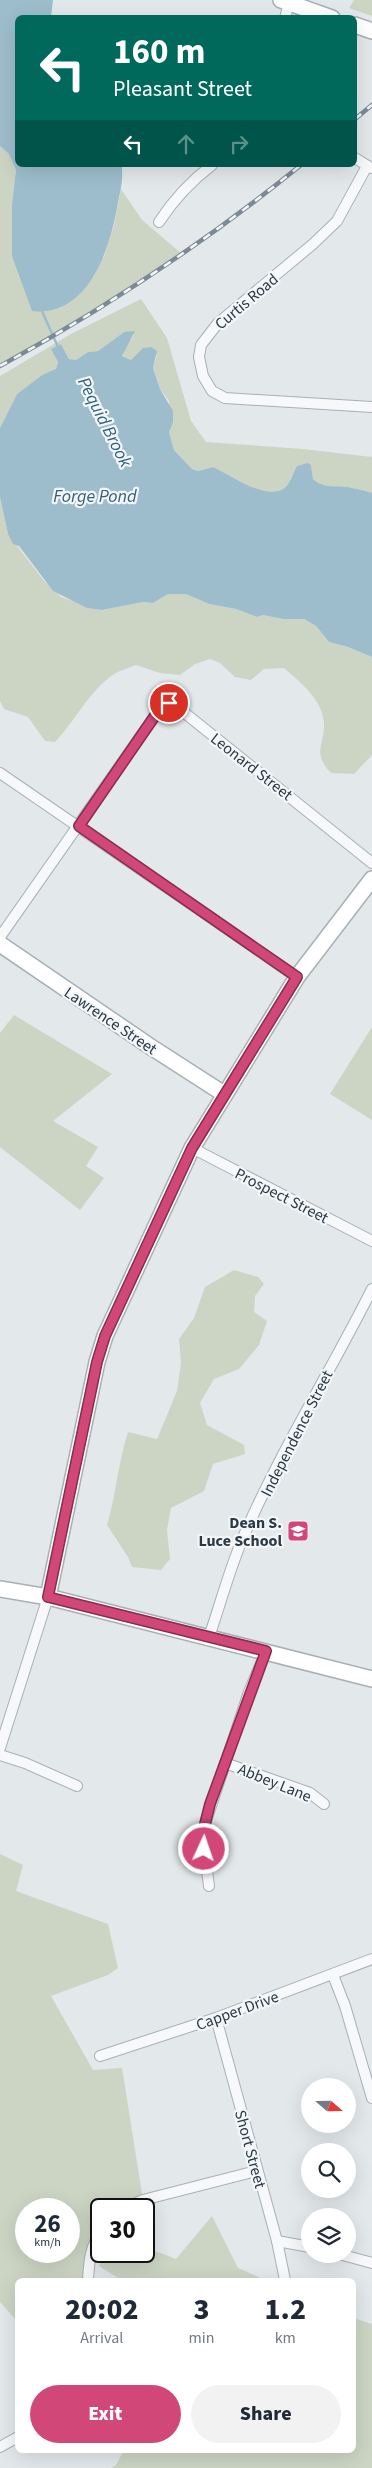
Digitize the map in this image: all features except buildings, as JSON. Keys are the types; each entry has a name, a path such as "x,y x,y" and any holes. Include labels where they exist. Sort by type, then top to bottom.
{"main road":[{"path":"285,1 324,15"},
{"path":"357,26 372,30"},
{"path":"48,1597 96,1369 105,1336 192,1148 297,977 372,879"},
{"name":"Lawrence Street","path":"0,944 148,1045 224,1094"},
{"path":"0,1590 48,1597 372,1679"}],"street":[{"path":"285,1 285,15"},
{"path":"357,159 370,167"},
{"path":"159,222 185,188 210,167"},
{"name":"Curtis Road","path":"370,167 337,221 300,256 218,323 201,345 199,357 203,376 212,391 225,398 372,407"},
{"name":"Leonard Street","path":"0,937 161,707 169,703 176,706 271,780 372,863"},
{"path":"0,773 297,977"},
{"name":"Prospect Street","path":"192,1148 372,1241"},
{"name":"Independence Street","path":"209,1637 242,1540 318,1387 372,1289"},
{"path":"0,1748 48,1597"},
{"path":"209,1886 204,1849 205,1824 266,1651"},
{"path":"0,1755 78,1786"},
{"name":"Abbey Lane","path":"225,1763 310,1793 324,1804"},
{"name":"Capper Drive","path":"100,2056 216,2018 372,1959"},
{"path":"333,1975 345,2006 372,2098"},
{"name":"Short Street","path":"216,2018 256,2170 277,2241 285,2278"},
{"path":"150,2198 256,2170"},
{"path":"277,2241 301,2245"},
{"path":"356,2259 372,2263"},
{"path":"88,2278 90,2263"},
{"path":"0,2447 15,2439"}],"green space":[{"path":"354,0 372,0 372,16 349,8"},
{"path":"0,146 9,154 16,170 12,204 24,286 33,311 104,257 114,225 121,189 142,220 182,254 93,313 0,366"},
{"path":"141,299 167,338 191,421 206,442 303,449 372,457 372,493 360,489 328,486 318,482 313,479 311,465 297,466 288,485 275,492 247,485 213,467 198,471 192,469 174,450 169,432 169,401 160,389 153,368 157,355 131,360 124,358 122,352 134,335 124,332 98,351 88,352 76,360 69,359 61,344 52,349 58,362 56,370 42,375 17,394 0,428 0,376 71,334"},
{"path":"0,497 8,534 45,582 61,597 82,604 87,608 102,610 143,602 153,603 168,594 186,594 209,604 236,609 257,617 263,615 283,619 304,619 316,626 329,642 348,647 372,657 372,755 354,774 331,773 320,754 324,731 323,715 310,692 297,679 284,668 264,669 251,680 235,677 220,663 210,659 195,664 180,675 160,673 136,665 114,674 90,697 55,742 45,741 28,717 4,709 0,701"},
{"path":"14,1015 112,1074 53,1121 98,1147 86,1166 104,1178 80,1210 0,1147 0,1033"},
{"path":"372,1027 372,1120 330,1094"},
{"path":"234,1270 258,1277 264,1284 255,1296 254,1312 267,1321 259,1345 239,1369 214,1379 200,1403 207,1425 244,1445 245,1454 213,1464 204,1491 171,1508 167,1530 170,1559 161,1570 132,1567 128,1557 107,1525 128,1432 157,1439 177,1391 181,1363 179,1339 194,1318 205,1287"},
{"path":"0,1854 23,1865 16,1891 108,1924 118,1968 108,1975 51,1996 93,2070 122,2068 143,2198 90,2198 90,2263 93,2263 89,2278 15,2278 15,2319 0,2302"},
{"path":"212,2216 238,2268 260,2278 118,2278 99,2266 100,2263 155,2263 155,2251 176,2259"},
{"path":"356,2319 372,2324 372,2468 111,2468 116,2465 122,2453 356,2453"}],"water":[{"path":"0,0 53,0 51,15 15,15 15,167 122,167 122,178 108,243 93,278 68,303 51,310 32,311 12,256 12,204 16,170 9,154 0,146"},
{"name":"Forge Pond","path":"135,331 122,356 131,360 143,348 151,347 157,351 153,368 160,389 173,411 173,422 169,432 174,450 192,469 198,471 213,467 247,485 275,492 288,485 297,466 308,463 311,465 313,479 322,484 360,489 372,493 372,657 348,647 329,642 316,626 304,619 283,619 263,615 257,617 236,609 209,604 186,594 168,594 153,603 143,602 102,610 87,608 53,591 19,546 13,544 8,534 0,497 0,428 17,394 42,375 56,369 58,362 51,349 61,344 69,359 76,360 88,352 98,351 124,332"}],"waterway":[{"name":"Pequid Brook","path":"41,309 58,347"}],"railway":[{"path":"357,117 372,105"},
{"path":"0,366 79,321 155,272 229,220 298,167"}],"place":[{"name":"Dean S. Luce School","path":"298,1531"}],"route":[{"path":"169,703 161,707 79,826 297,977 192,1148 105,1336 97,1362 48,1597 266,1651 210,1804 205,1824 204,1849"}]}
